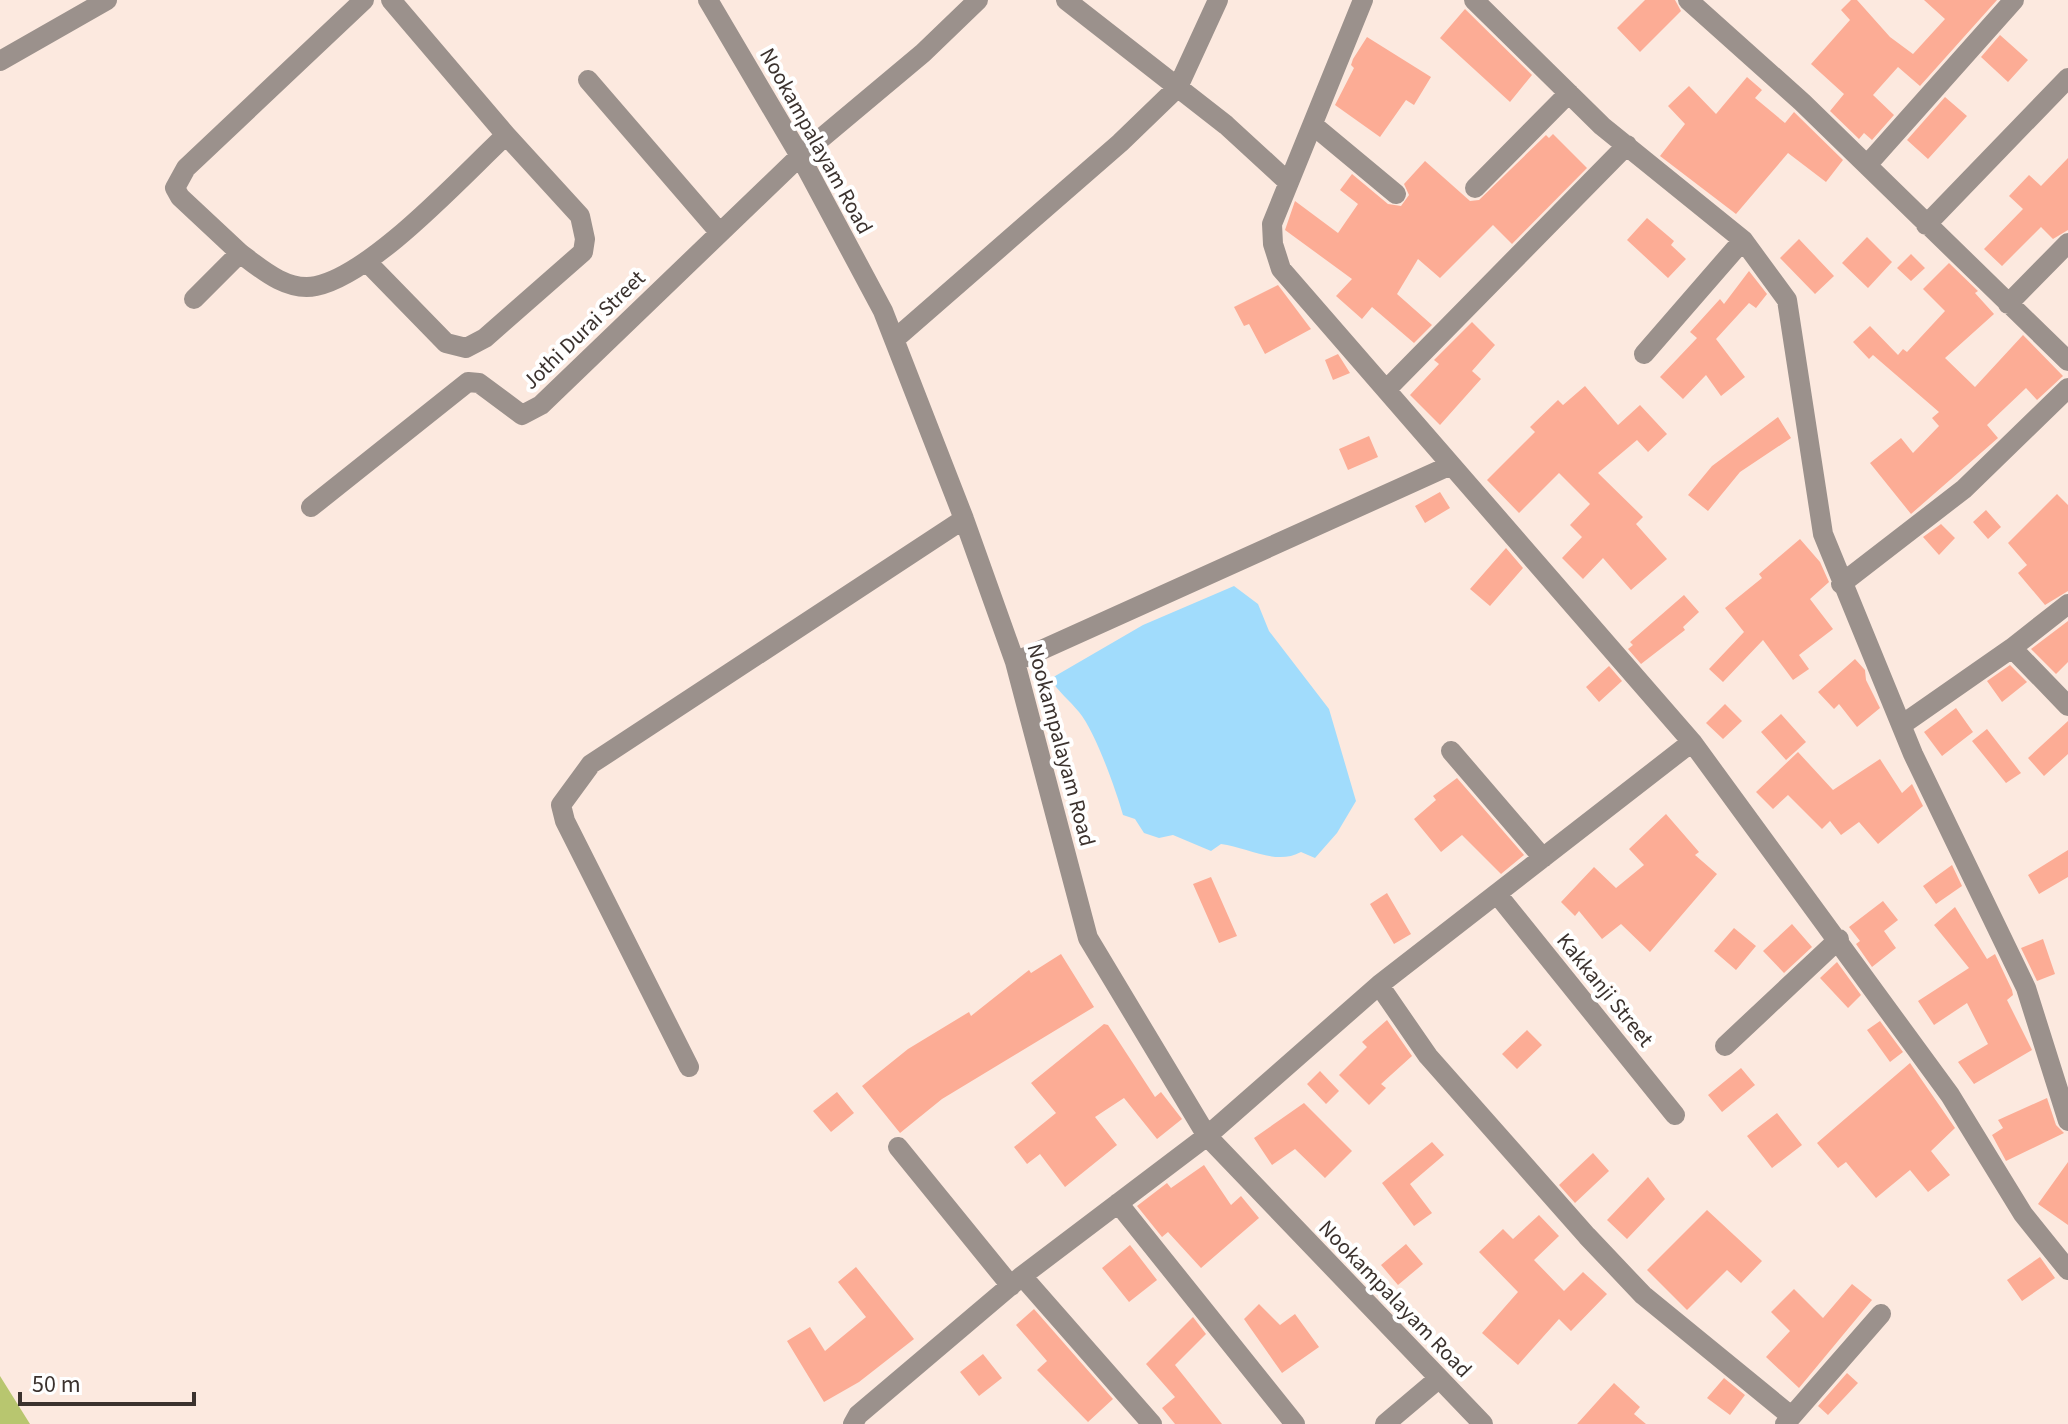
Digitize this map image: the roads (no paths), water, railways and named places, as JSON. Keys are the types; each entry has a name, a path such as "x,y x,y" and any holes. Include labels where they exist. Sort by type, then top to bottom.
{"street":[{"path":"0,61 107,0"},
{"path":"364,0 186,168 175,188 180,197 240,253 274,278 296,285 316,286 367,262 506,135"},
{"path":"367,262 446,343 466,348 485,338 583,252 585,239 580,216 391,0"},
{"name":"Nookampalayam Road","path":"708,0 800,156 895,339 1015,662 1088,938 1207,1136 1437,1380 1483,1424"},
{"name":"Jothi Durai Street","path":"311,507 468,382 479,383 522,415 531,413 800,156 923,53 978,0"},
{"path":"1066,0 1226,125 1288,182"},
{"path":"895,339 1120,143 1178,87 1218,0"},
{"path":"1363,0 1272,224 1273,244 1281,269 1692,742 1839,939 1950,1095 2023,1214 2068,1270"},
{"path":"1474,0 1627,145 1743,240 1787,300 1823,534 1913,754 2026,988 2068,1121"},
{"path":"1688,0 1867,165 2068,361"},
{"path":"1867,165 2014,0"},
{"path":"1926,225 2068,78"},
{"path":"588,80 720,233"},
{"path":"1475,188 1569,93"},
{"path":"1313,125 1396,194"},
{"path":"1387,389 1627,145"},
{"path":"1644,354 1660,340 1743,240"},
{"path":"2008,304 2068,243"},
{"path":"194,299 240,253"},
{"path":"1841,584 1964,489 2068,388"},
{"path":"1015,662 1449,466"},
{"path":"689,1067 565,821 561,805 591,764 964,519"},
{"path":"1903,724 2012,648 2068,604"},
{"path":"2012,648 2068,706"},
{"path":"853,1424 858,1415 1017,1281 1207,1136 1379,985 1692,742"},
{"path":"1451,751 1543,858"},
{"name":"Kakkanji Street","path":"1497,894 1675,1115"},
{"path":"1725,1046 1839,939"},
{"path":"1379,985 1428,1056 1587,1236 1643,1295 1788,1420 1881,1314"},
{"path":"898,1147 1017,1281 1152,1424"},
{"path":"1118,1203 1295,1424"},
{"path":"1385,1424 1437,1380"}],"water":[{"path":"1234,586 1258,604 1269,631 1329,709 1356,801 1337,833 1315,858 1301,852 1291,856 1272,856 1221,844 1211,851 1173,835 1159,838 1144,833 1135,819 1123,815 1092,733 1079,712 1050,679 1143,625"}]}
